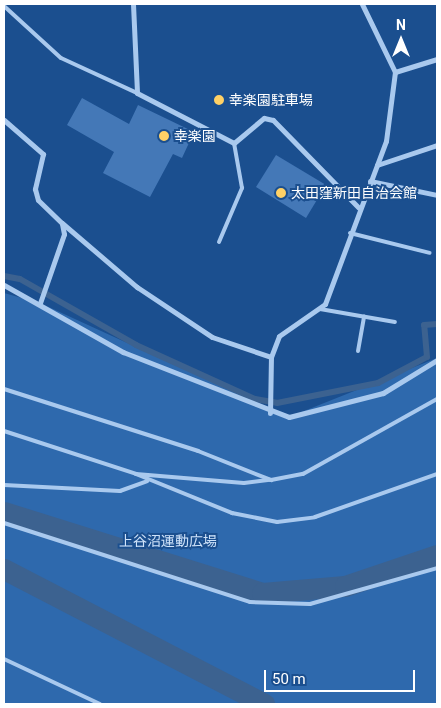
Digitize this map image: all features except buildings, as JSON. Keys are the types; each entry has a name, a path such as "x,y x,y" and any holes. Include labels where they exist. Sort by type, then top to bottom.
{"street":[{"path":"133,4 137,93 234,143 264,118 274,120 358,207"},
{"path":"270,413 271,357 279,336 320,309 350,233 358,207 386,141 395,72 362,4"},
{"path":"395,72 437,59"},
{"path":"4,120 43,154 36,189 38,200 62,223 137,287 212,337 271,357"},
{"path":"377,165 437,145"},
{"path":"370,181 437,195"},
{"path":"40,303 64,234 62,223"},
{"path":"4,285 40,303 123,352 270,413 289,417 383,393 437,360"}],"lane":[{"path":"4,6 61,58 137,93"},
{"path":"219,242 242,188 234,143"},
{"path":"350,233 430,253"},
{"path":"320,309 395,322"},
{"path":"358,351 364,317"},
{"path":"4,388 198,451 271,480"},
{"path":"4,431 136,474 244,483 302,474 437,399"},
{"path":"136,474 147,481 232,513 277,522 315,517 437,474"},
{"path":"4,486 120,491 147,481"},
{"path":"4,523 250,602 310,604 437,568"},
{"path":"4,658 100,704"}],"green space":[{"name":"上谷沼運動広場","path":"4,293 40,303 289,417 437,358 437,704 4,704"}],"waterway":[{"path":"4,276 20,279 136,345 255,399 277,403 378,383 427,357 424,325 437,324"},
{"path":"4,512 262,593 345,586 437,555"},
{"path":"4,569 264,704"}],"place":[{"name":"幸楽園駐車場","path":"219,100"},
{"name":"幸楽園","path":"164,136"},
{"name":"太田窪新田自治会館","path":"281,193"}]}
